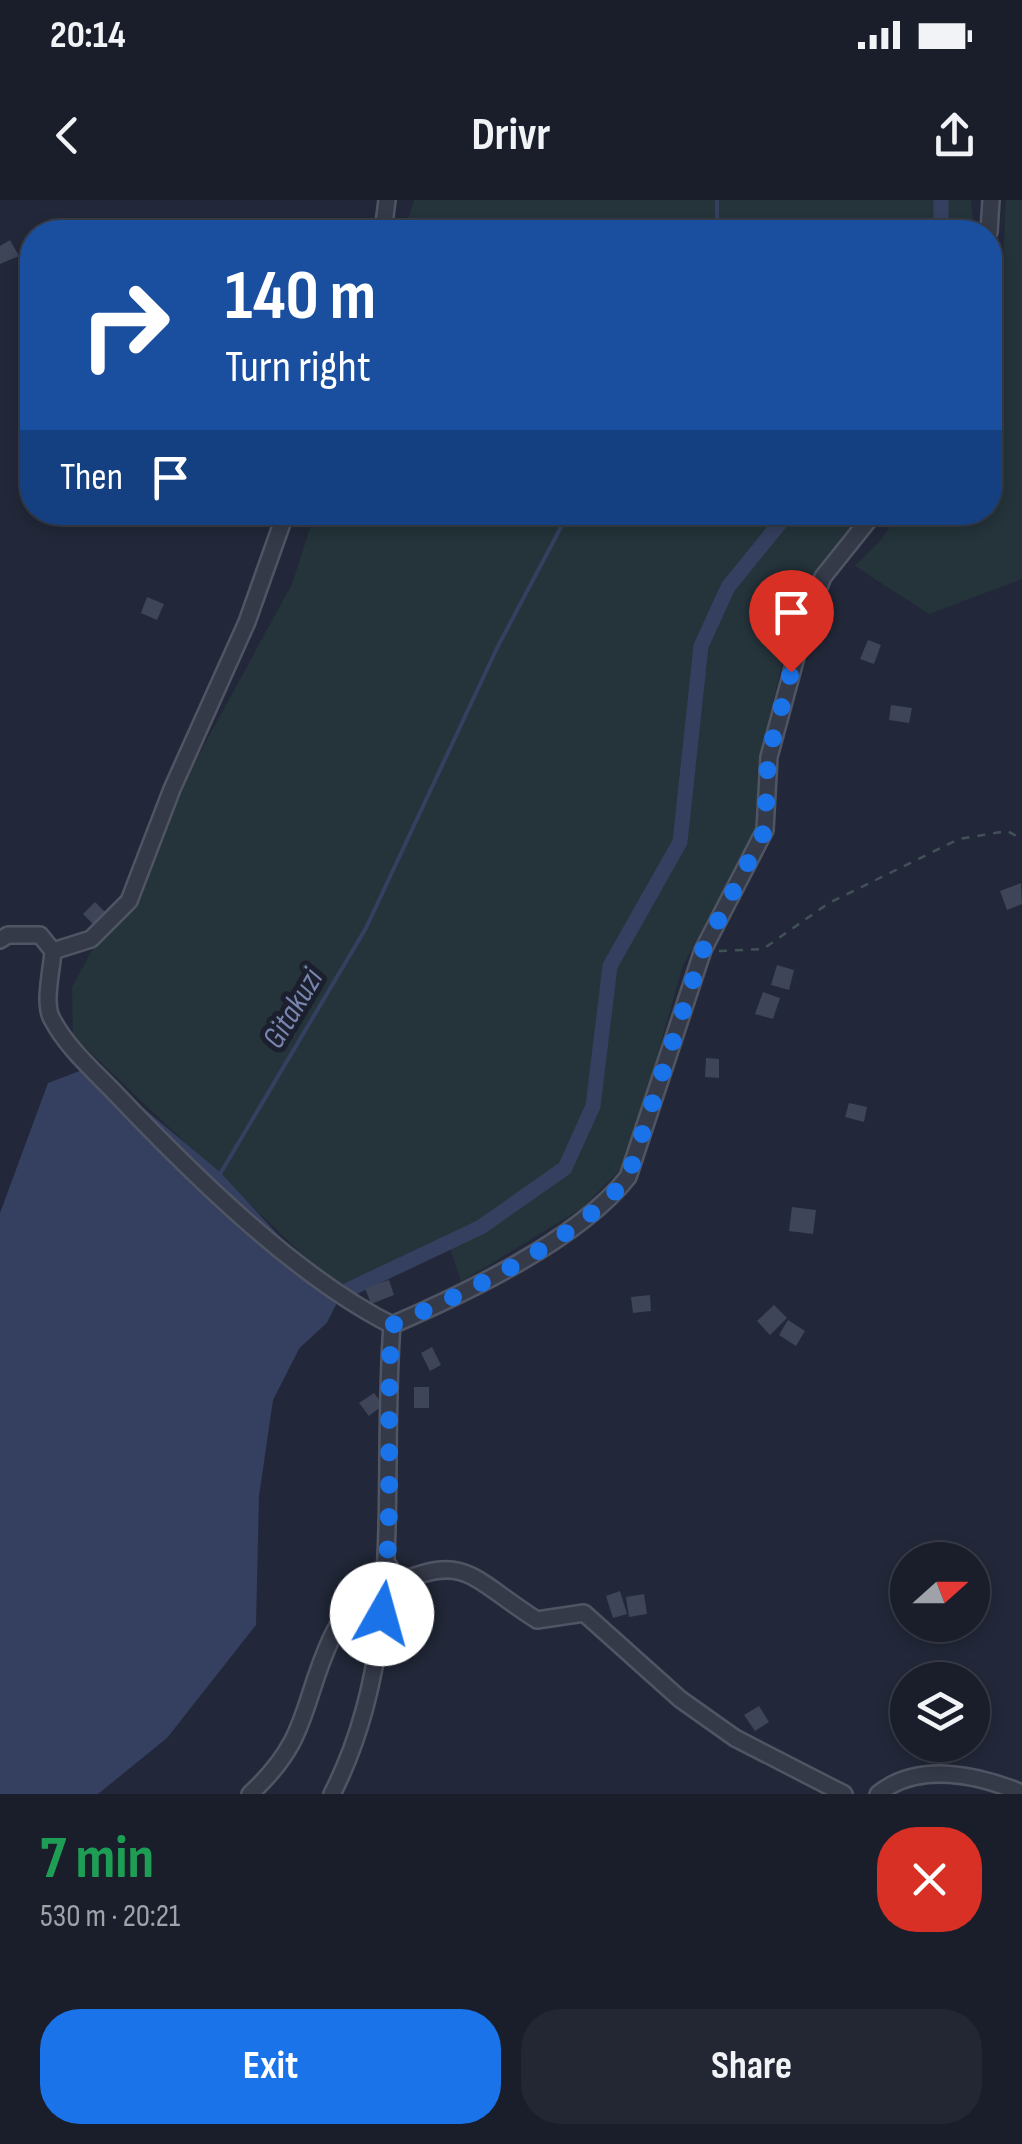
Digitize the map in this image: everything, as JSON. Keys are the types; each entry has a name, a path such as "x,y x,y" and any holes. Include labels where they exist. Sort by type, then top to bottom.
{"street":[{"path":"52,951 90,939 129,901 172,789 247,622 281,525"},
{"path":"392,1325 541,1247 611,1199 638,1158 668,1049 703,950 765,830 768,757 823,577 865,525"},
{"path":"0,940 8,935 40,935 52,951 48,1015 72,1048 221,1195 347,1302 392,1325"},
{"path":"332,1794 360,1722 389,1566 386,1400 392,1325"},
{"path":"250,1794 296,1739 332,1637 348,1609 389,1566"},
{"path":"386,1588 424,1570 458,1567 537,1620 584,1613 680,1699 735,1738 844,1794"},
{"path":"878,1794 890,1784 926,1776 980,1776 1022,1793"}],"path":[{"path":"703,950 763,949 829,902 959,839 994,831 1016,834 1022,839"}],"shaded area":[{"path":"414,200 971,200 973,220 408,220"},
{"path":"1006,200 1022,200 1022,579 929,614 855,566 891,525 1002,525"},
{"path":"311,525 854,525 797,597 758,769 756,830 683,965 627,1163 582,1208 461,1282 449,1245 360,1288 341,1291 73,1036 72,987 292,584"}],"water":[{"path":"93,1066 221,1173 329,1290 273,1400 259,1496 256,1625 167,1738 98,1794 0,1794 0,1213 48,1083"}],"building":[{"path":"10,240 19,256 0,264 0,246"},
{"path":"147,597 164,604 157,620 141,613"},
{"path":"868,640 881,645 874,664 860,659"},
{"path":"891,705 912,708 909,723 889,720"},
{"path":"1021,883 1022,904 1007,910 1000,891"},
{"path":"95,902 107,914 95,926 83,914"},
{"path":"777,965 794,970 789,990 771,985"},
{"path":"763,992 780,998 773,1019 755,1014"},
{"path":"706,1058 719,1059 719,1078 705,1077"},
{"path":"849,1103 867,1107 864,1122 845,1117"},
{"path":"792,1207 816,1210 813,1234 789,1231"},
{"path":"389,1280 394,1295 371,1304 365,1288"},
{"path":"650,1295 651,1311 633,1313 631,1297"},
{"path":"774,1305 787,1318 770,1335 757,1321"},
{"path":"788,1320 805,1331 796,1346 779,1335"},
{"path":"432,1347 441,1365 430,1371 421,1353"},
{"path":"414,1387 429,1387 429,1408 414,1408"},
{"path":"374,1393 383,1405 369,1416 359,1403"},
{"path":"620,1591 627,1614 613,1618 606,1596"},
{"path":"644,1594 647,1614 629,1617 626,1597"},
{"path":"759,1706 769,1722 755,1731 744,1715"}],"waterway":[{"name":"Gitakuzi","path":"717,200 717,220"},
{"path":"941,200 941,220"},
{"name":"Gitakuzi","path":"220,1174 366,928 497,648 562,525"},
{"path":"295,1342 321,1318 331,1298 481,1227 565,1168 593,1106 610,966 680,842 701,646 728,587 778,525"}],"route":[{"path":"382,1614 389,1566 386,1400 392,1325 541,1247 611,1199 628,1177 638,1158 668,1049 703,950 765,830 768,757 791,672"}]}
